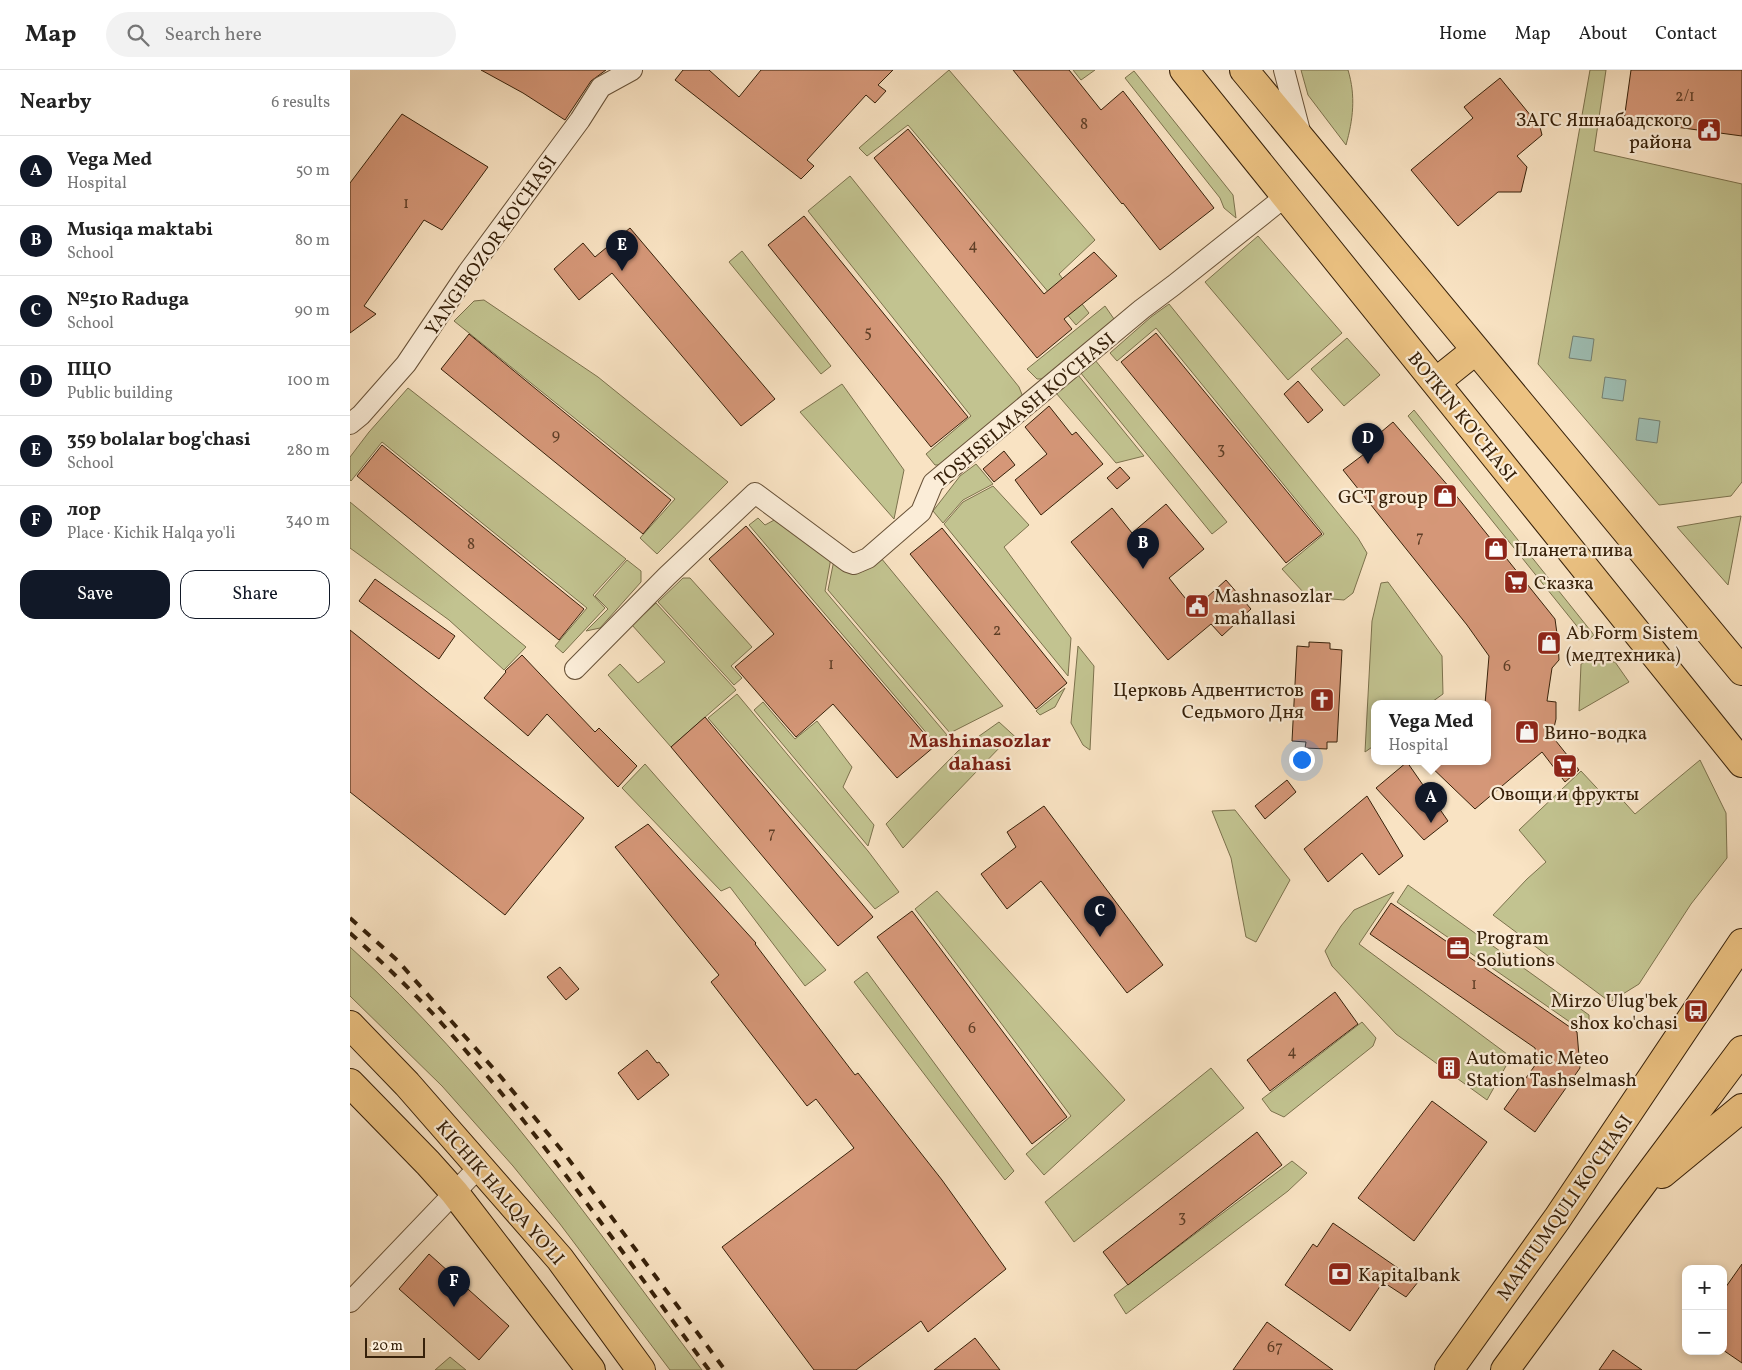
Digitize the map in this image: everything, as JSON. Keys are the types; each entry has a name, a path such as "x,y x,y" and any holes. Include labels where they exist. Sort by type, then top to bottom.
{"main road":[{"name":"BOTKIN KO'CHASI","path":"1184,70 1742,763"},
{"path":"1244,70 1742,671"},
{"path":"1436,382 1476,350"},
{"name":"MAHTUMQULI KO'CHASI","path":"1449,1370 1557,1219 1736,952 1742,932"},
{"name":"KICHIK HALQA YO'LI","path":"350,1025 407,1084 560,1259 641,1370"},
{"path":"1505,1370 1626,1204 1742,1050"},
{"name":"KICHIK HALQA YO'LI","path":"350,1083 454,1192 590,1370"},
{"path":"1626,1204 1742,1108"}],"street":[{"name":"YANGIBOZOR KO'CHASI","path":"350,424 361,415 406,364 468,272 580,120 601,87 632,70"},
{"path":"1284,70 1303,141"},
{"name":"TOSHSELMASH KO'CHASI","path":"575,669 667,576 755,493 848,562 854,564 868,558 921,512 933,483 1142,309 1286,196"},
{"path":"350,1302 480,1166"}],"green space":[{"path":"949,70 1095,240 1059,274 1089,313 1076,325 908,125 867,156 859,148"},
{"path":"1073,70 1095,70 1081,80"},
{"path":"1301,70 1348,70 1353,108 1346,145 1308,95"},
{"path":"1590,70 1606,70 1594,151 1742,184 1742,482 1731,496 1659,505 1538,364"},
{"path":"1134,71 1233,195 1236,218 1224,208 1220,198 1125,78"},
{"path":"850,176 1019,387 1023,397 940,465 935,465 926,454 971,416 808,211"},
{"path":"1258,236 1342,333 1288,380 1205,282"},
{"path":"742,251 831,366 821,374 729,262"},
{"path":"484,300 598,377 728,482 657,554 640,538 675,499 454,321 474,301"},
{"path":"1169,304 1358,538 1367,553 1353,593 1344,600 1320,598 1304,593 1282,569 1324,534 1156,328 1117,361 1110,353"},
{"path":"1105,306 1114,319 1108,327 1044,379 1037,379 1027,369"},
{"path":"1347,338 1380,375 1344,406 1311,369"},
{"path":"1095,360 1227,522 1212,534 1080,372"},
{"path":"1078,375 1144,456 1116,463 1056,393"},
{"path":"842,384 904,470 894,519 800,412"},
{"path":"408,388 626,559 593,595 605,608 563,653 555,646 587,608 382,442 350,480 350,457 369,432"},
{"path":"1414,410 1594,635 1588,640 1408,416"},
{"path":"976,464 993,484 963,500 943,523 933,511 960,476"},
{"path":"993,486 1029,525 1004,547 1071,638 1068,676 944,524 963,502"},
{"path":"350,502 526,647 504,670 449,620 350,548"},
{"path":"1741,516 1728,585 1677,527"},
{"path":"758,518 765,525 778,518 831,558 825,591 947,735 935,743 749,525"},
{"path":"881,558 1003,706 950,733 828,590 834,560 848,570 858,572"},
{"path":"627,560 641,571 641,582 600,628 586,631 608,609 595,596"},
{"path":"683,578 690,578 752,647 731,666 742,678 734,685 658,602"},
{"path":"1388,582 1442,656 1443,694 1435,700 1371,700 1371,748 1365,752 1372,621 1381,583"},
{"path":"656,603 736,690 671,747 608,675 620,664 638,683 665,662 632,625"},
{"path":"1078,646 1094,666 1090,750 1083,745 1071,723"},
{"path":"1590,660 1615,662 1629,682 1579,711 1581,664"},
{"path":"1065,688 1055,707 1040,715 1036,711"},
{"path":"737,694 868,851 899,892 875,909 708,718"},
{"path":"763,702 795,739 817,721 852,767 843,787 874,825 868,846 754,710"},
{"path":"999,722 1022,743 1003,744 903,848 886,824 958,751"},
{"path":"1700,760 1726,813 1727,858 1691,904 1639,984 1610,1002 1493,915 1546,862 1519,830 1581,771 1609,801 1617,794 1635,814"},
{"path":"645,764 826,970 805,986 730,887 721,891 622,788"},
{"path":"1235,810 1290,880 1256,942 1246,937 1231,858 1212,811"},
{"path":"1408,885 1589,1015 1589,1029 1580,1029 1397,902"},
{"path":"937,891 1125,1100 1044,1175 1026,1154 1071,1116 915,909"},
{"path":"1394,892 1359,944 1511,1057 1487,1100 1396,1034 1332,966 1325,951 1354,910"},
{"path":"350,947 447,1044 492,1096 536,1150 702,1370 670,1370 560,1224 513,1166 442,1086 350,996"},
{"path":"867,972 1014,1171 1005,1180 854,982"},
{"path":"1362,1022 1376,1038 1373,1046 1284,1117 1271,1111 1262,1099"},
{"path":"1211,1068 1244,1108 1074,1242 1045,1202"},
{"path":"1292,1161 1307,1173 1288,1191 1126,1314 1114,1295"},
{"path":"450,1357 466,1370 435,1370"}],"water":[{"path":"1573,336 1594,339 1591,361 1569,358"},
{"path":"1605,377 1626,380 1623,401 1602,398"},
{"path":"1639,418 1660,421 1657,443 1636,440"}],"building":[{"path":"481,70 606,70 591,81 565,120 523,93"},
{"path":"683,70 709,70 739,97 761,70 893,70 878,85 886,91 875,103 866,95 807,160 814,166 801,179 675,80"},
{"path":"1013,70 1069,70 1101,110 1123,91 1214,208 1160,250"},
{"path":"1631,70 1742,70 1742,136 1624,120"},
{"path":"1500,78 1540,127 1542,135 1517,156 1527,167 1521,192 1498,192 1458,226 1411,170 1473,118 1464,107"},
{"path":"402,114 488,167 442,230 424,220 364,306 376,314 350,333 350,183"},
{"path":"908,129 1044,294 1094,252 1117,276 1064,319 1072,329 1037,358 874,158"},
{"path":"804,216 968,417 931,447 768,245"},
{"path":"630,228 775,399 741,426 612,273 579,300 554,269 583,243 595,257"},
{"path":"1156,333 1322,534 1286,563 1121,362"},
{"path":"469,334 671,500 643,534 441,369"},
{"path":"1298,381 1323,410 1308,423 1284,394"},
{"path":"1049,406 1072,435 1076,432 1103,464 1041,515 1015,480 1047,454 1025,427"},
{"path":"1393,422 1450,488 1555,619 1559,660 1552,668 1547,701 1556,702 1556,719 1552,736 1579,770 1565,782 1542,752 1475,809 1429,765 1491,765 1491,700 1485,700 1489,656 1467,625 1343,470 1372,448 1368,443"},
{"path":"382,445 584,609 559,640 357,476"},
{"path":"1004,451 1015,465 994,482 983,469"},
{"path":"1120,467 1130,478 1117,489 1107,478"},
{"path":"1166,504 1204,549 1169,578 1194,609 1226,580 1251,609 1222,636 1211,624 1168,660 1071,542 1112,508 1132,533"},
{"path":"746,526 935,746 897,778 833,704 796,737 735,667 774,634 709,559"},
{"path":"942,528 1067,683 1036,709 910,554"},
{"path":"375,579 455,636 439,659 359,601"},
{"path":"350,630 584,818 505,915 350,792"},
{"path":"1309,642 1330,643 1330,649 1342,650 1337,742 1327,742 1327,749 1305,748 1306,742 1292,741 1297,646 1309,647"},
{"path":"522,655 595,732 599,728 637,766 618,787 547,714 528,736 484,698 505,671"},
{"path":"705,717 873,917 838,946 671,747"},
{"path":"1403,765 1409,765 1448,821 1424,840 1376,788"},
{"path":"1287,780 1296,792 1265,819 1255,806"},
{"path":"1367,796 1403,856 1379,875 1362,853 1328,882 1304,849"},
{"path":"1044,806 1163,965 1127,993 1041,881 1007,909 981,874 1016,847 1007,832"},
{"path":"648,824 756,943 855,1075 858,1073 942,1180 1006,1269 928,1332 921,1321 856,1370 814,1370 722,1247 854,1148 816,1099 807,1106 711,982 719,975 615,847"},
{"path":"1391,903 1577,1032 1580,1068 1535,1132 1504,1109 1538,1061 1535,1048 1370,934"},
{"path":"912,911 1067,1117 1032,1144 877,937"},
{"path":"560,967 579,989 566,1000 547,977"},
{"path":"1335,992 1358,1024 1270,1091 1247,1060"},
{"path":"647,1050 669,1075 638,1100 618,1073"},
{"path":"1432,1101 1487,1142 1414,1241 1358,1198"},
{"path":"1257,1132 1282,1165 1128,1285 1103,1252"},
{"name":"Kapitalbank","path":"1333,1223 1418,1282 1406,1297 1383,1282 1350,1331 1285,1285 1313,1244 1317,1247"},
{"path":"429,1254 509,1326 479,1360 399,1289"},
{"path":"1742,1264 1742,1363 1727,1353 1727,1285"},
{"path":"1267,1322 1333,1370 1233,1370"},
{"path":"975,1338 1000,1370 934,1370"},
{"path":"1613,1350 1642,1370 1599,1370"}],"railway":[{"path":"350,918 397,960 501,1077 564,1153 725,1370"},
{"path":"350,933 433,1014 480,1067 581,1195 709,1370"}],"place":[{"name":"ЗАГС Яшнабадского района","path":"1709,130"},
{"name":"359 bolalar bog'chasi","path":"622,271"},
{"name":"ПЦО","path":"1368,464"},
{"name":"GCT group","path":"1445,496"},
{"name":"Планета пива","path":"1496,549"},
{"name":"Musiqa maktabi","path":"1143,569"},
{"name":"Сказка","path":"1516,582"},
{"name":"Mashnasozlar mahallasi","path":"1197,606"},
{"name":"Ab Form Sistem (медтехника)","path":"1549,643"},
{"name":"Церковь Адвентистов Седьмого Дня","path":"1322,700"},
{"name":"Вино-водка","path":"1527,732"},
{"name":"Овощи и фрукты","path":"1565,766"},
{"name":"Vega Med","path":"1431,823"},
{"name":"№510 Raduga","path":"1100,937"},
{"name":"Program Solutions","path":"1458,948"},
{"name":"Mirzo Ulug'bek shox ko'chasi","path":"1696,1011"},
{"name":"Automatic Meteo Station Tashselmash","path":"1449,1068"},
{"name":"Kapitalbank","path":"1340,1274"},
{"name":"лор","path":"454,1307"}],"district":[{"name":"Mashinasozlar dahasi","path":"980,752"}]}
